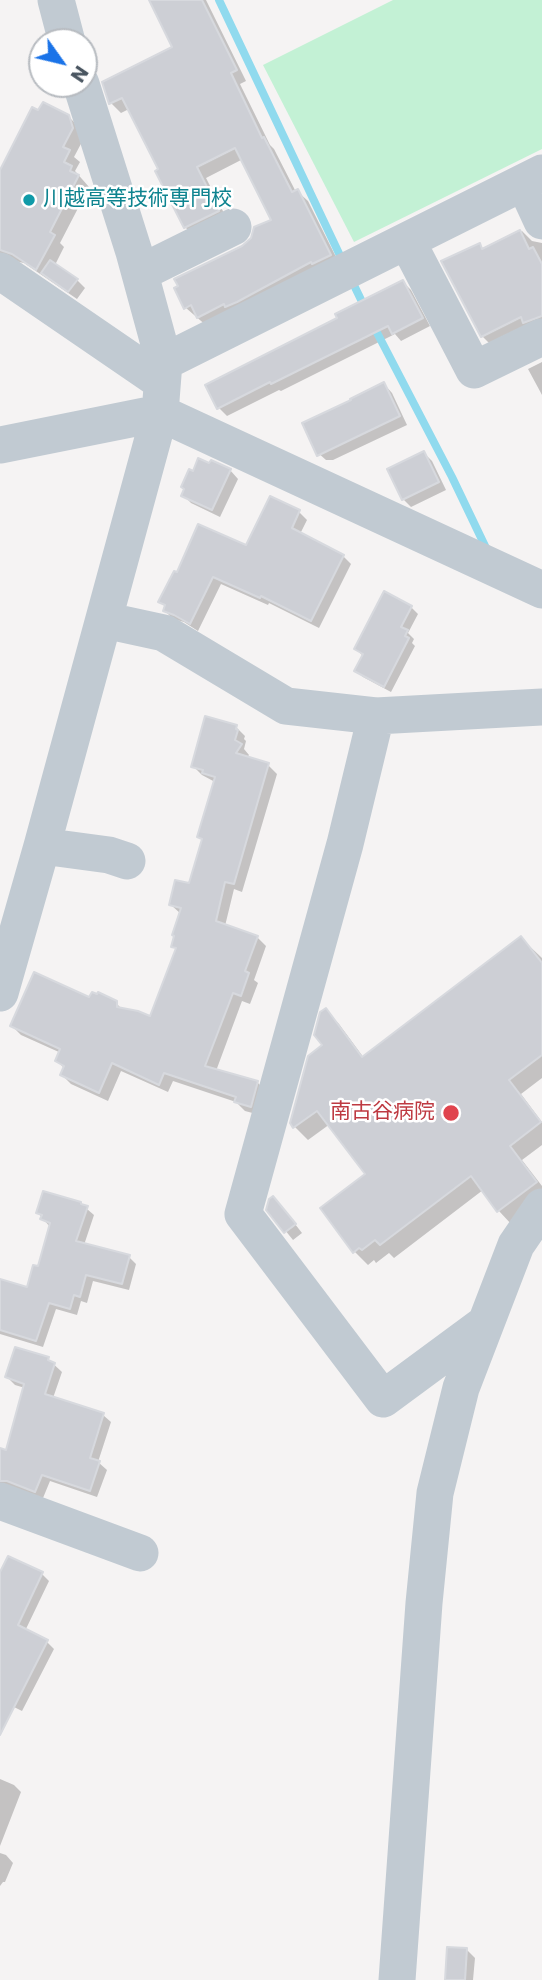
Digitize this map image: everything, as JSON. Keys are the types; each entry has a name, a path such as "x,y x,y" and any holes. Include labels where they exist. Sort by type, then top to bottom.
{"street":[{"path":"56,0 63,28"},
{"path":"0,993 104,620 162,385 140,273 85,98"},
{"path":"0,445 162,385 407,241 533,178 542,221"},
{"path":"140,273 233,227"},
{"path":"407,241 474,370 542,337"},
{"path":"0,271 162,385 542,590"},
{"path":"104,620 164,633 286,706 376,716 542,707"},
{"path":"376,716 338,870 243,1214 383,1399 486,1323"},
{"path":"42,846 108,855 127,861"},
{"path":"397,1980 424,1603 435,1493 461,1388 516,1245 542,1207"},
{"path":"0,1501 140,1553"}],"green space":[{"path":"393,0 542,0 542,149 354,242 263,65"}],"building":[{"path":"149,0 202,0 237,70 231,73 262,138 264,137 292,192 298,189 331,255 312,264 311,262 237,302 225,307 224,304 197,318 191,305 184,309 174,288 178,286 174,279 242,246 251,238 254,227 271,220 235,148 197,167 219,211 184,228 122,98 109,104 102,82 172,47"},
{"name":"川越高等技術専門校","path":"43,102 69,115 73,128 63,147 70,150 64,162 72,166 70,171 79,175 50,232 55,235 36,270 12,254 0,250 0,170 32,107 38,110"},
{"path":"520,230 529,249 533,247 542,264 542,316 523,323 521,317 481,337 441,261 480,243 482,249"},
{"path":"50,260 78,279 68,292 41,273"},
{"path":"403,280 423,318 392,334 388,326 217,409 205,385 337,318 335,314"},
{"path":"384,382 400,416 317,456 302,423"},
{"path":"424,451 439,482 402,500 387,469"},
{"path":"198,458 209,463 211,460 231,469 212,510 181,496 184,489 181,487 189,469 193,471"},
{"path":"270,496 300,510 292,528 344,555 311,621 261,596 260,598 213,577 190,624 163,611 165,605 158,602 174,571 177,572 198,524 246,545"},
{"path":"384,591 412,606 401,627 408,630 405,636 409,638 384,687 354,671 363,654 354,649"},
{"path":"205,716 237,725 235,740 242,744 236,753 269,763 234,884 225,882 216,921 258,936 245,971 249,973 241,996 233,993 205,1066 258,1081 251,1107 234,1102 236,1097 164,1073 159,1085 112,1063 99,1093 60,1075 64,1066 55,1061 60,1049 10,1026 34,972 89,997 92,992 98,992 117,1001 117,1007 150,1016 176,948 171,947 172,935 181,908 169,905 175,880 189,883 202,839 197,837 215,777 191,767"},
{"path":"521,936 542,963 542,1055 509,1080 541,1122 510,1146 537,1182 497,1212 471,1176 380,1245 375,1240 353,1253 320,1208 365,1174 317,1111 293,1128 290,1123 308,1056 322,1045 314,1035 320,1012 326,1008 362,1057"},
{"path":"43,1191 88,1206 76,1241 130,1255 122,1284 86,1275 80,1297 74,1295 70,1309 49,1303 36,1341 0,1330 0,1279 27,1287 33,1265 38,1266 50,1223 40,1219 42,1215 36,1213"},
{"path":"273,1196 296,1224 284,1233 266,1210 269,1199"},
{"path":"15,1347 49,1357 48,1360 55,1363 45,1394 104,1413 90,1458 100,1461 90,1491 42,1475 35,1492 0,1481 0,1448 6,1450 24,1384 5,1377"},
{"path":"8,1556 43,1572 18,1625 48,1640 0,1735 0,1572"},
{"path":"447,1947 467,1948 465,1980 445,1980"}],"waterway":[{"path":"219,0 344,264"},
{"path":"351,279 365,308"},
{"path":"372,323 486,548"}],"place":[{"name":"川越高等技術専門校","path":"29,200"},
{"name":"南古谷病院","path":"451,1113"}]}
